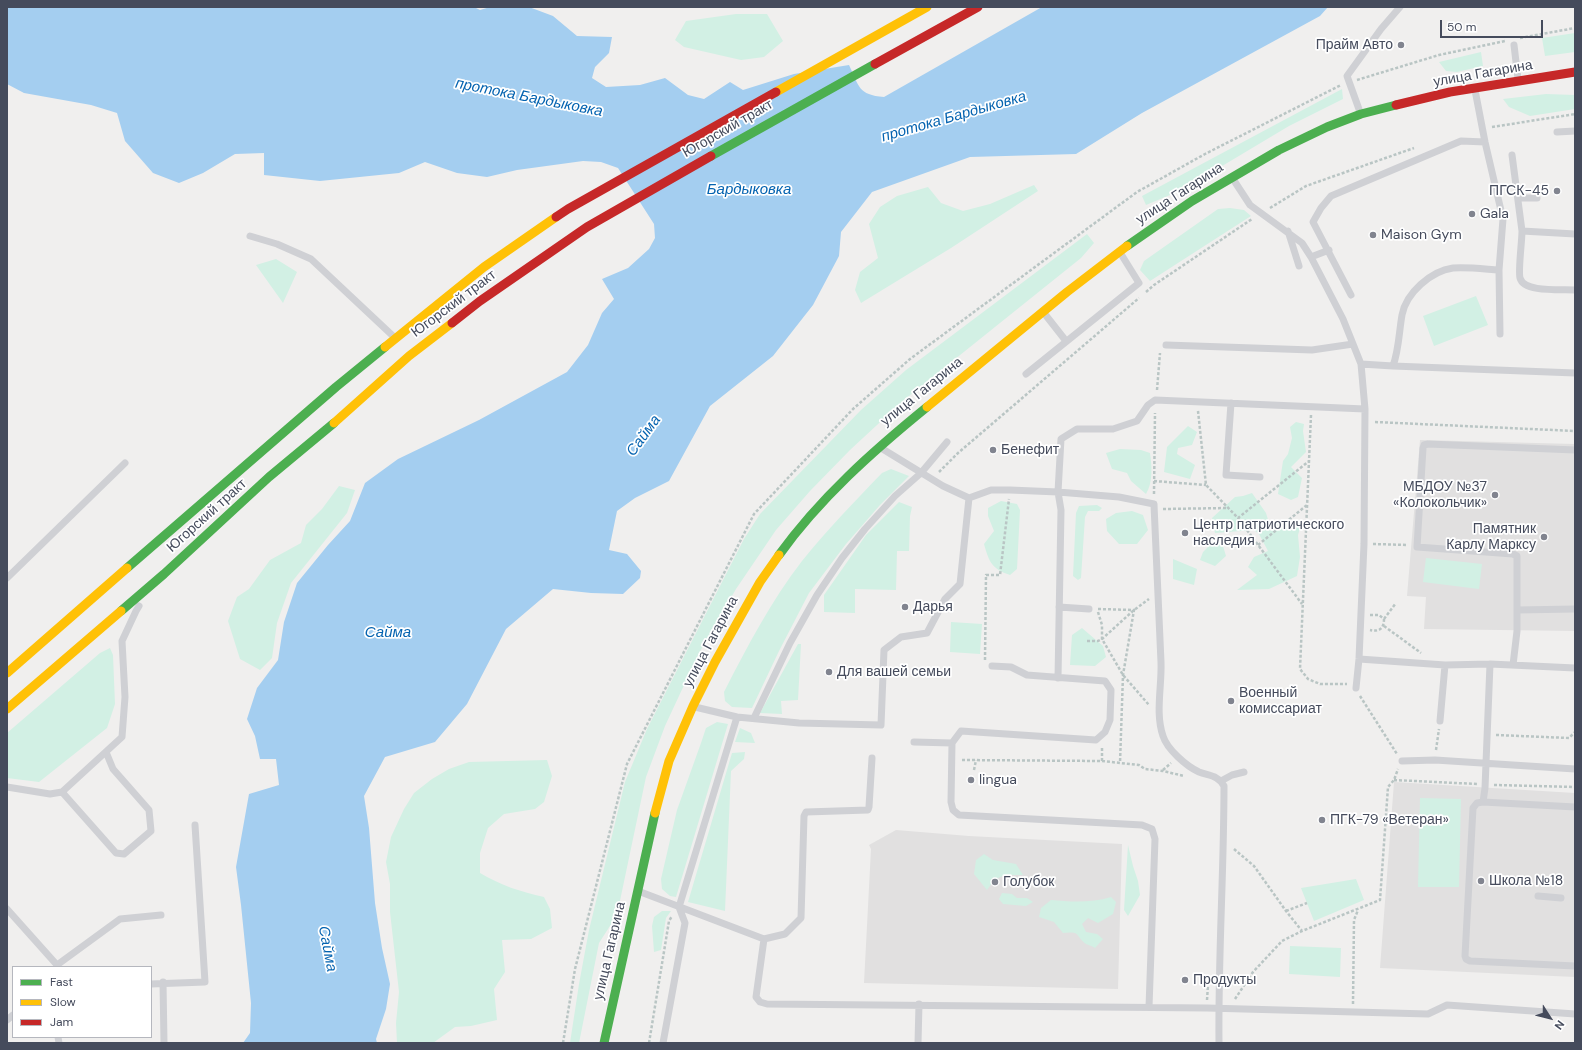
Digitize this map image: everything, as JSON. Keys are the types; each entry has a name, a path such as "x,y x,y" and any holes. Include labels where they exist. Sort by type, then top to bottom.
{"main road":[{"name":"Югорский тракт","path":"7,673 395,338 484,267 568,209 927,7"},
{"name":"Югорский тракт","path":"7,709 164,574 269,477 409,356 480,301 587,227 743,137 978,7"},
{"name":"улица Гагарина","path":"604,1043 653,820 669,761 693,706 737,622 760,582 790,540 831,493 878,447 1042,311 1120,252 1192,201 1231,178 1286,147 1327,127 1361,114 1450,92 1575,72"}],"lane":[{"path":"1361,114 1347,76 1381,29 1400,7"},
{"path":"1513,43 1519,81"},
{"path":"1475,88 1482,128 1503,219 1499,270 1500,334"},
{"path":"1557,132 1575,131"},
{"path":"1351,295 1329,250 1313,222 1321,208 1331,196 1461,141 1485,142"},
{"path":"1512,155 1522,231 1520,278 1524,285 1532,288 1575,290"},
{"path":"1231,178 1250,205 1288,231 1302,243 1311,257 1343,319 1361,364 1365,409 1364,544 1359,659 1356,686"},
{"path":"1518,198 1537,198"},
{"path":"1288,231 1299,266"},
{"path":"1522,231 1575,234"},
{"path":"250,236 277,244 311,259 395,338"},
{"path":"1311,257 1329,250"},
{"path":"1026,374 1139,283 1120,252"},
{"path":"1393,366 1398,352 1402,314 1409,296 1429,277 1452,268 1499,270"},
{"path":"1042,311 1066,341"},
{"path":"1166,345 1312,350 1353,344"},
{"path":"1361,364 1575,373"},
{"path":"1058,678 1061,510 1058,492 1061,439 1078,428 1113,429 1137,421 1148,405 1156,400 1365,409"},
{"path":"1231,403 1226,475 1260,477"},
{"path":"754,718 790,643 816,595 864,529 895,496 921,473 947,442"},
{"path":"1513,665 1517,610 1517,556 1513,554 1417,547 1423,448 1424,445 1428,444 1575,450"},
{"path":"878,447 921,473 969,498 991,490 1058,492 1118,497 1154,507 1161,664 1160,717 1163,736 1177,757 1198,771 1216,777 1224,786 1224,842 1219,1008 1220,1043"},
{"path":"7,578 125,463"},
{"path":"693,706 737,717 800,723 881,725 884,650 901,637 927,633 945,599 960,584 969,498"},
{"path":"7,787 50,794 62,792 122,738 125,697 122,641 136,611 164,574"},
{"path":"1059,607 1089,609"},
{"path":"1517,610 1575,609"},
{"path":"1359,659 1445,665 1490,664 1575,668"},
{"path":"1483,802 1485,788 1490,664"},
{"path":"1440,721 1445,665"},
{"path":"992,666 1011,667 1027,675 1105,681 1111,690 1110,720 1106,732 1096,740 961,731 952,743 951,802 953,810 959,815 1142,825 1152,829 1154,839 1149,1007"},
{"path":"663,1043 685,923 679,907 737,717"},
{"path":"914,742 952,743"},
{"path":"62,792 116,853 124,854 151,831 149,810 113,769 106,752"},
{"path":"638,891 764,939 785,934 801,918 804,816 806,812 868,810 870,807 872,758"},
{"path":"1402,761 1435,760 1575,769"},
{"path":"1221,781 1232,775 1244,772"},
{"path":"1575,807 1477,802 1473,808 1465,956 1466,959 1470,961 1575,966"},
{"path":"152,984 163,982 205,982 195,825"},
{"path":"1538,896 1561,898"},
{"path":"7,909 57,965 120,919 161,915"},
{"path":"764,939 756,997 760,1002 767,1004 919,1004 1219,1008 1428,1014 1447,1005 1575,1014"},
{"path":"163,982 164,1043"},
{"path":"918,1043 919,1004"}],"path":[{"path":"1519,38 1575,28"},
{"path":"563,1043 575,970 627,764 754,514 853,409 910,359 1137,192 1205,154 1340,86 1439,55 1513,43"},
{"path":"1482,128 1575,114"},
{"path":"932,479 958,453 1154,285 1262,213 1306,186 1416,148"},
{"path":"1166,345 1160,352 1156,400 1154,507 1228,508"},
{"path":"1228,1009 1253,972 1282,941 1302,931 1380,900 1388,787 1394,780 1402,761 1356,686 1320,684 1308,680 1300,669 1312,407"},
{"path":"1364,422 1575,431"},
{"path":"1154,481 1206,485"},
{"path":"992,666 985,666 986,575 1000,575 1010,490"},
{"path":"1258,546 1307,505"},
{"path":"1238,518 1303,604"},
{"path":"1379,544 1398,545"},
{"path":"1087,641 1098,641 1102,639 1134,610 1158,593"},
{"path":"1384,620 1379,615 1374,614 1369,616 1361,623 1368,630 1377,632 1381,630 1384,626 1384,620 1396,603"},
{"path":"1089,609 1134,610"},
{"path":"1098,610 1102,625 1102,639 1123,675 1160,717"},
{"path":"1120,763 1123,675 1134,610"},
{"path":"1384,626 1436,664"},
{"path":"1435,760 1440,721"},
{"path":"1487,735 1569,738 1575,732"},
{"path":"951,759 1102,760 1139,765 1145,769 1186,776"},
{"path":"974,770 976,760"},
{"path":"1224,842 1254,866 1302,931"},
{"path":"1286,911 1307,903"},
{"path":"649,1043 669,921 679,907"},
{"path":"1352,1012 1354,920 1358,910"},
{"path":"1207,1008 1208,977"}],"shaded area":[{"name":"МБДОУ №37 «Колокольчик»","path":"1420,440 1575,444 1575,631 1424,629 1426,597 1407,596"},
{"name":"Школа №18","path":"1394,782 1575,793 1575,977 1380,968"},
{"name":"Голубок","path":"896,830 969,836 1122,844 1118,989 864,983 871,849 869,845"}],"green space":[{"path":"736,14 767,14 783,41 764,57 741,60 684,47 675,40 686,21"},
{"path":"1575,33 1575,52 1545,56 1542,38"},
{"path":"1481,52 1483,66 1457,72 1446,71 1439,62"},
{"path":"1342,89 1343,99 1289,126 1182,190 1146,205 1142,196"},
{"path":"1546,94 1575,95 1575,109 1530,116 1509,107 1503,99"},
{"path":"1034,185 1038,191 951,248 861,303 855,290 860,272 878,258 869,224 880,207 897,196 928,187 941,203 963,211 990,204"},
{"path":"1230,208 1244,210 1251,216 1150,281 1140,270 1144,261 1218,209"},
{"path":"1087,234 1094,243 1081,258 904,400 850,450 810,491 776,530 736,589 699,653 665,726 646,777 617,915 599,943 579,1043 570,1043 589,930 625,782 647,729 744,539 760,514 861,410 906,370"},
{"path":"276,259 297,272 283,303 256,265"},
{"path":"1476,296 1488,325 1434,346 1423,316"},
{"path":"1296,422 1304,424 1303,431 1306,452 1291,467 1302,478 1298,497 1291,500 1278,494 1283,461 1288,454 1292,438 1290,427"},
{"path":"1188,426 1197,432 1192,445 1178,448 1177,454 1195,465 1190,479 1164,472 1167,447"},
{"path":"1120,449 1141,450 1150,453 1151,480 1146,494 1131,481 1127,473 1112,469 1106,453"},
{"path":"891,469 909,476 880,505 846,544 809,593 752,708 732,707 725,701 724,692 751,641 780,592 802,561 831,527 882,473"},
{"path":"339,486 355,490 347,513 291,583 277,623 272,658 260,670 240,659 228,621 237,597 249,589 270,560 301,543 306,525 322,509"},
{"path":"1252,493 1266,513 1269,523 1301,525 1298,535 1300,557 1297,576 1269,589 1237,590 1257,575 1248,567 1254,557 1268,551 1259,534 1254,530 1215,533 1212,518 1235,497"},
{"path":"1001,501 1017,504 1020,510 1017,569 1010,575 999,570 992,564 984,544 994,531 988,516 988,508"},
{"path":"899,502 912,507 910,516 909,551 897,551 896,590 855,589 855,613 824,612 824,595 866,535"},
{"path":"1097,505 1102,508 1099,511 1088,511 1085,517 1081,578 1078,580 1073,576 1076,513 1079,506"},
{"path":"1132,511 1143,515 1148,530 1137,544 1119,544 1107,531 1106,519 1116,513"},
{"path":"1214,541 1223,546 1226,556 1215,566 1200,560 1203,552"},
{"path":"1426,558 1482,564 1479,589 1423,582"},
{"path":"1173,559 1197,569 1194,585 1173,579"},
{"path":"951,622 982,624 980,654 950,652"},
{"path":"1082,628 1103,646 1106,657 1095,666 1070,665 1072,635"},
{"path":"798,644 801,644 798,700 781,701 782,714 760,713"},
{"path":"110,648 113,655 115,704 107,728 39,782 7,778 7,733 100,653"},
{"path":"717,722 728,724 676,897 670,896 662,889 661,879 677,810 706,728"},
{"path":"740,728 751,733 755,743 735,742"},
{"path":"745,752 744,759 731,771 725,911 688,902 732,753"},
{"path":"547,760 552,776 544,802 535,809 504,814 488,828 480,853 480,873 511,888 544,897 550,909 552,928 531,939 502,940 505,972 494,989 497,1020 471,1026 455,1027 433,1043 397,1043 396,1023 399,992 390,912 390,884 386,862 391,837 404,809 414,793 432,779 449,769 469,762"},
{"path":"1420,798 1461,799 1459,887 1418,887"},
{"path":"1128,845 1138,881 1140,895 1128,916 1124,910"},
{"path":"984,854 993,860 1016,864 1023,875 1002,876 995,880 987,890 974,874 976,860"},
{"path":"1356,879 1364,900 1314,921 1301,888"},
{"path":"1002,893 1012,894 1017,898 1027,898 1033,902 1026,906 1003,904 999,899"},
{"path":"1111,897 1116,902 1113,914 1098,923 1088,918 1082,924 1086,932 1097,934 1103,939 1095,948 1082,941 1077,934 1063,933 1054,922 1039,917 1041,908 1051,900 1081,902"},
{"path":"662,911 671,911 666,918 661,950 654,952 652,926 654,917"},
{"path":"1290,946 1341,948 1340,977 1289,974"}],"water":[{"name":"Бардыковка","path":"7,7 474,7 480,10 490,7 529,7 553,16 577,36 612,37 609,53 595,67 592,78 606,87 640,85 665,78 688,95 704,99 730,82 743,90 794,74 849,65 860,88 864,92 875,96 884,97 1042,7 1328,7 1320,16 1142,113 1076,154 970,157 872,192 841,232 839,256 813,305 773,356 710,406 669,481 635,498 617,511 609,550 627,554 641,571 640,578 623,594 591,593 553,589 506,629 467,704 435,742 385,757 364,796 369,828 375,903 382,948 390,984 386,1009 376,1039 377,1043 243,1043 250,1033 251,1003 236,867 249,794 279,785 276,759 260,759 255,736 247,719 257,688 278,660 284,622 297,583 350,521 365,483 398,459 479,420 567,372 588,345 602,313 614,299 602,279 628,268 649,249 655,238 654,224 618,168 601,162 583,161 517,170 487,177 457,173 425,162 399,173 320,181 264,175 264,153 235,154 203,173 179,183 153,173 125,141 117,113 91,105 24,93 7,84"}],"traffic: fast":[{"path":"711,156 875,64"},
{"path":"1127,246 1192,201 1279,150 1327,127 1361,114 1396,105"},
{"path":"127,568 336,387 385,347"},
{"path":"779,555 812,514 848,476 927,407"},
{"path":"121,611 164,574 269,477 334,423"},
{"path":"604,1043 655,813"}],"traffic: slow":[{"path":"776,92 927,7"},
{"path":"385,347 484,267 556,217"},
{"path":"927,407 1067,292 1127,246"},
{"path":"334,423 409,356 452,323"},
{"path":"655,813 669,761 693,706 715,662 760,582 779,555"},
{"path":"7,673 127,568"},
{"path":"7,709 121,611"}],"traffic: jam":[{"path":"875,64 978,7"},
{"path":"1396,105 1450,92 1575,72"},
{"path":"556,217 776,92"},
{"path":"452,323 480,301 587,227 711,156"}],"place":[{"name":"Прайм Авто","path":"1401,45"},
{"name":"ПГСК-45","path":"1557,191"},
{"name":"Gala","path":"1472,214"},
{"name":"Maison Gym","path":"1373,235"},
{"name":"Бенефит","path":"993,450"},
{"name":"МБДОУ №37 «Колокольчик»","path":"1495,495"},
{"name":"Центр патриотического наследия","path":"1185,533"},
{"name":"Памятник Карлу Марксу","path":"1544,537"},
{"name":"Дарья","path":"905,607"},
{"name":"Для вашей семьи","path":"829,672"},
{"name":"Военный комиссариат","path":"1231,701"},
{"name":"lingua","path":"971,780"},
{"name":"ПГК-79 «Ветеран»","path":"1322,820"},
{"name":"Школа №18","path":"1481,881"},
{"name":"Голубок","path":"995,882"},
{"name":"Продукты","path":"1185,980"}],"water label":[{"name":"протока Бардыковка","path":"529,98"},
{"name":"протока Бардыковка","path":"954,117"},
{"name":"Сайма","path":"644,436"},
{"name":"Сайма","path":"388,633"},
{"name":"Сайма","path":"327,949"}]}
